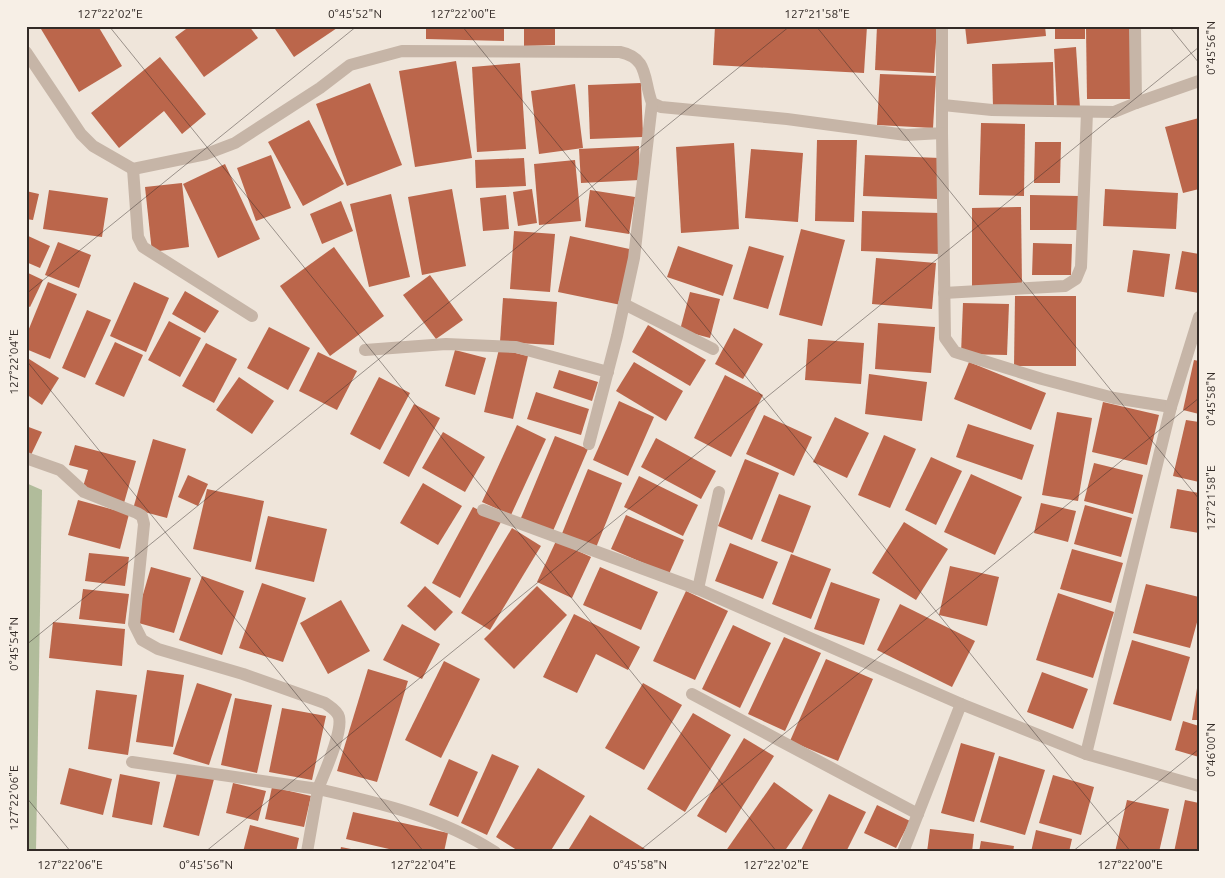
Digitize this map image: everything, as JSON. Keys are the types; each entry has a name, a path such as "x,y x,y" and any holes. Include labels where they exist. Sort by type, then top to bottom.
{"street":[{"path":"942,26 946,338 955,352 1042,379 1114,398 1171,407"},
{"path":"1135,26 1136,103"},
{"path":"26,52 81,134 93,146 133,169 206,154 235,143 320,88 350,64 402,50 620,52 634,55 642,64 652,103 634,258 590,444"},
{"path":"943,105 992,110 1114,112 1199,81"},
{"path":"652,103 661,107 787,119 906,135 942,133"},
{"path":"944,293 1065,286 1076,279 1081,267 1087,112"},
{"path":"133,169 138,236 143,246 252,316"},
{"path":"624,304 713,349"},
{"path":"1086,754 1169,422 1171,407 1199,317"},
{"path":"365,350 446,344 516,347 608,372"},
{"path":"26,458 60,470 82,491 127,508 142,516 144,524 134,624 142,640 158,649 242,674 325,704 335,710 339,718 338,730 318,789 307,852"},
{"path":"698,589 719,492"},
{"path":"483,510 698,589 961,704 1086,754 1199,786"},
{"path":"692,694 918,814"},
{"path":"902,852 961,704"},
{"path":"132,762 318,789 397,808 474,839 495,852"}],"green space":[{"path":"26,483 42,490 36,852 26,852"}],"building":[{"path":"46,26 98,26 122,66 79,92 41,29"},
{"path":"190,26 249,26 258,38 204,77 175,37"},
{"path":"273,26 340,26 294,57"},
{"path":"426,26 504,26 504,41 426,39"},
{"path":"524,26 555,26 555,45 524,46"},
{"path":"715,26 867,26 864,73 713,65"},
{"path":"877,26 937,26 934,73 875,70"},
{"path":"965,26 1045,26 1046,36 967,44"},
{"path":"1055,26 1085,26 1085,39 1055,39"},
{"path":"1086,28 1131,28 1132,99 1087,99"},
{"path":"1076,47 1080,108 1057,110 1054,49"},
{"path":"160,57 206,114 182,134 164,111 119,148 91,113"},
{"path":"456,61 472,158 415,167 399,71"},
{"path":"1053,62 1054,106 993,108 992,64"},
{"path":"520,63 526,149 477,152 472,67"},
{"path":"880,74 936,76 933,128 877,125"},
{"path":"370,83 402,165 347,186 316,104"},
{"path":"641,83 643,137 590,139 588,85"},
{"path":"575,84 583,148 539,154 531,91"},
{"path":"1199,118 1199,189 1183,193 1165,127"},
{"path":"309,120 344,184 303,206 268,142"},
{"path":"981,123 1025,124 1024,196 979,195"},
{"path":"817,140 857,140 854,222 815,221"},
{"path":"1035,142 1061,142 1060,183 1034,183"},
{"path":"734,143 739,229 681,233 676,147"},
{"path":"639,146 640,180 581,183 579,149"},
{"path":"751,149 803,153 798,222 745,218"},
{"path":"271,155 291,208 256,221 237,168"},
{"path":"865,155 940,158 938,199 863,196"},
{"path":"524,158 526,186 476,188 475,160"},
{"path":"575,160 581,221 539,225 534,164"},
{"path":"225,164 260,239 218,258 183,184"},
{"path":"182,183 189,247 152,252 145,187"},
{"path":"452,189 466,266 422,275 408,197"},
{"path":"532,189 537,223 518,226 513,192"},
{"path":"1105,189 1178,193 1176,229 1103,226"},
{"path":"49,190 108,198 102,237 43,229"},
{"path":"590,190 635,197 629,234 585,227"},
{"path":"26,191 39,194 33,220 26,219"},
{"path":"391,194 410,277 369,287 350,204"},
{"path":"506,195 509,229 483,231 480,198"},
{"path":"1030,195 1079,196 1079,230 1030,230"},
{"path":"341,201 353,231 322,244 310,214"},
{"path":"1021,207 1022,285 972,286 972,208"},
{"path":"862,211 940,213 939,254 861,251"},
{"path":"801,229 845,240 822,326 779,315"},
{"path":"514,231 555,234 550,292 510,289"},
{"path":"26,235 50,246 40,268 26,262"},
{"path":"570,236 634,250 621,305 558,292"},
{"path":"58,242 91,255 79,288 45,275"},
{"path":"1033,243 1072,244 1071,275 1032,275"},
{"path":"678,246 733,265 723,296 667,277"},
{"path":"749,246 784,256 768,309 733,299"},
{"path":"334,247 384,316 330,356 280,286"},
{"path":"1133,250 1170,254 1164,297 1127,292"},
{"path":"1182,251 1199,254 1199,293 1175,289"},
{"path":"876,258 936,263 932,309 872,304"},
{"path":"26,272 43,280 30,307 26,305"},
{"path":"430,275 463,320 436,339 403,295"},
{"path":"48,282 77,294 50,359 26,349 26,336"},
{"path":"134,282 169,298 146,352 110,336"},
{"path":"185,291 219,311 205,333 172,314"},
{"path":"690,292 720,299 710,338 680,330"},
{"path":"1015,296 1076,296 1076,366 1014,366"},
{"path":"503,298 557,302 554,345 500,342"},
{"path":"963,303 1009,304 1007,355 961,354"},
{"path":"87,310 111,320 85,378 62,368"},
{"path":"169,321 201,338 180,377 148,360"},
{"path":"878,323 935,327 931,373 875,369"},
{"path":"648,325 706,360 690,386 632,352"},
{"path":"269,327 310,348 288,390 247,368"},
{"path":"734,328 763,344 743,379 715,364"},
{"path":"808,339 864,343 861,384 805,380"},
{"path":"115,342 143,355 124,397 95,384"},
{"path":"206,343 237,359 214,403 182,386"},
{"path":"499,349 528,356 513,419 484,412"},
{"path":"455,350 486,358 475,395 445,386"},
{"path":"318,352 357,371 337,410 299,391"},
{"path":"26,357 59,378 42,405 26,394"},
{"path":"1194,360 1199,361 1199,414 1183,410"},
{"path":"634,362 683,391 666,421 616,391"},
{"path":"969,362 1046,393 1031,430 954,399"},
{"path":"559,370 598,382 592,401 553,388"},
{"path":"869,374 927,382 922,421 865,414"},
{"path":"725,375 763,395 731,457 694,438"},
{"path":"239,377 274,401 252,434 216,410"},
{"path":"379,377 410,393 380,450 350,434"},
{"path":"536,392 589,409 581,435 527,419"},
{"path":"619,401 654,417 628,476 593,460"},
{"path":"1103,402 1159,415 1147,465 1092,452"},
{"path":"414,404 440,418 409,477 383,463"},
{"path":"1057,412 1092,418 1078,501 1042,495"},
{"path":"764,415 812,437 794,476 746,454"},
{"path":"835,417 869,433 847,478 813,462"},
{"path":"1186,420 1199,422 1199,482 1173,476"},
{"path":"968,424 1034,445 1022,480 956,457"},
{"path":"517,425 546,439 511,515 482,502"},
{"path":"26,426 42,432 31,455 26,453"},
{"path":"443,432 485,457 465,492 422,468"},
{"path":"884,435 916,449 890,508 858,495"},
{"path":"555,436 588,449 553,531 521,518"},
{"path":"656,438 716,471 701,499 641,467"},
{"path":"153,439 186,449 167,518 133,509"},
{"path":"75,445 136,461 124,503 82,490 88,470 69,465"},
{"path":"931,457 962,471 936,525 905,510"},
{"path":"745,459 779,473 752,540 718,526"},
{"path":"1094,463 1143,475 1133,514 1084,501"},
{"path":"588,469 622,483 595,550 561,536"},
{"path":"971,474 1022,497 995,555 944,532"},
{"path":"188,475 208,484 198,506 178,497"},
{"path":"639,476 698,505 683,536 624,507"},
{"path":"423,483 462,506 438,545 400,523"},
{"path":"207,489 264,501 251,562 193,549"},
{"path":"1177,489 1199,493 1199,533 1170,528"},
{"path":"779,494 811,506 793,553 761,541"},
{"path":"78,500 129,514 120,549 68,535"},
{"path":"1041,503 1076,511 1068,542 1034,533"},
{"path":"1085,505 1132,518 1121,557 1074,544"},
{"path":"473,507 501,522 460,598 432,583"},
{"path":"626,515 684,540 669,574 611,549"},
{"path":"268,516 327,529 314,582 255,569"},
{"path":"904,522 948,549 916,600 872,573"},
{"path":"512,528 541,546 490,630 461,613"},
{"path":"556,541 591,557 572,598 537,582"},
{"path":"730,543 778,562 763,599 715,581"},
{"path":"1072,549 1123,563 1111,603 1060,589"},
{"path":"89,553 129,557 125,586 85,581"},
{"path":"791,554 831,569 811,619 772,604"},
{"path":"950,566 999,577 987,626 939,615"},
{"path":"151,567 191,578 174,633 135,622"},
{"path":"600,567 658,592 641,630 583,605"},
{"path":"202,576 244,591 222,655 179,640"},
{"path":"831,582 880,599 864,645 814,629"},
{"path":"262,583 306,598 283,662 239,648"},
{"path":"1146,584 1199,597 1199,615 1190,648 1133,633"},
{"path":"425,586 453,612 435,631 407,606"},
{"path":"537,586 567,615 514,669 484,639"},
{"path":"83,589 129,594 125,624 79,619"},
{"path":"686,591 728,611 695,680 653,661"},
{"path":"1058,593 1114,612 1093,678 1036,660"},
{"path":"341,600 370,651 328,674 300,623"},
{"path":"900,604 975,641 952,687 877,650"},
{"path":"574,614 640,647 628,670 596,654 577,693 543,677"},
{"path":"53,622 125,629 122,666 49,658"},
{"path":"402,624 440,644 422,679 383,660"},
{"path":"733,625 771,643 740,708 702,689"},
{"path":"784,637 821,653 785,731 748,714"},
{"path":"1132,640 1190,657 1171,721 1113,704"},
{"path":"826,659 873,679 838,761 790,741"},
{"path":"444,661 480,679 441,758 405,740"},
{"path":"368,669 408,681 377,782 337,771"},
{"path":"147,670 184,675 173,747 136,742"},
{"path":"1042,672 1088,689 1073,729 1027,712"},
{"path":"1198,682 1199,720 1192,720"},
{"path":"197,683 232,694 209,765 173,754"},
{"path":"643,683 682,705 644,770 605,748"},
{"path":"96,690 137,695 128,755 88,749"},
{"path":"235,698 272,705 257,773 221,765"},
{"path":"282,708 326,716 312,780 269,772"},
{"path":"693,713 731,735 685,812 647,789"},
{"path":"1183,721 1199,726 1199,757 1175,750"},
{"path":"744,738 774,756 726,833 697,816"},
{"path":"961,743 995,753 974,822 941,813"},
{"path":"492,754 519,766 487,835 461,823"},
{"path":"999,756 1045,770 1025,835 980,822"},
{"path":"449,759 478,772 458,817 429,805"},
{"path":"69,768 112,779 103,815 60,804"},
{"path":"538,768 585,796 550,852 520,852 496,837"},
{"path":"178,769 214,779 199,836 163,827"},
{"path":"120,774 160,782 152,825 112,817"},
{"path":"1053,775 1094,787 1081,835 1039,823"},
{"path":"774,782 813,810 784,852 725,852"},
{"path":"233,783 266,791 258,821 226,813"},
{"path":"272,787 311,796 304,827 265,819"},
{"path":"829,794 866,812 846,852 800,852"},
{"path":"1127,800 1169,809 1159,852 1115,852"},
{"path":"1185,800 1199,803 1199,852 1174,852"},
{"path":"877,805 910,821 896,848 864,833"},
{"path":"353,812 448,833 444,852 402,852 346,839"},
{"path":"590,815 650,852 567,852"},
{"path":"250,825 299,838 296,852 243,852"},
{"path":"930,829 974,834 972,852 927,852"},
{"path":"1036,830 1072,839 1069,852 1031,852"},
{"path":"981,841 1014,846 1013,852 979,852"},
{"path":"341,847 361,851 361,852 340,852"}]}
